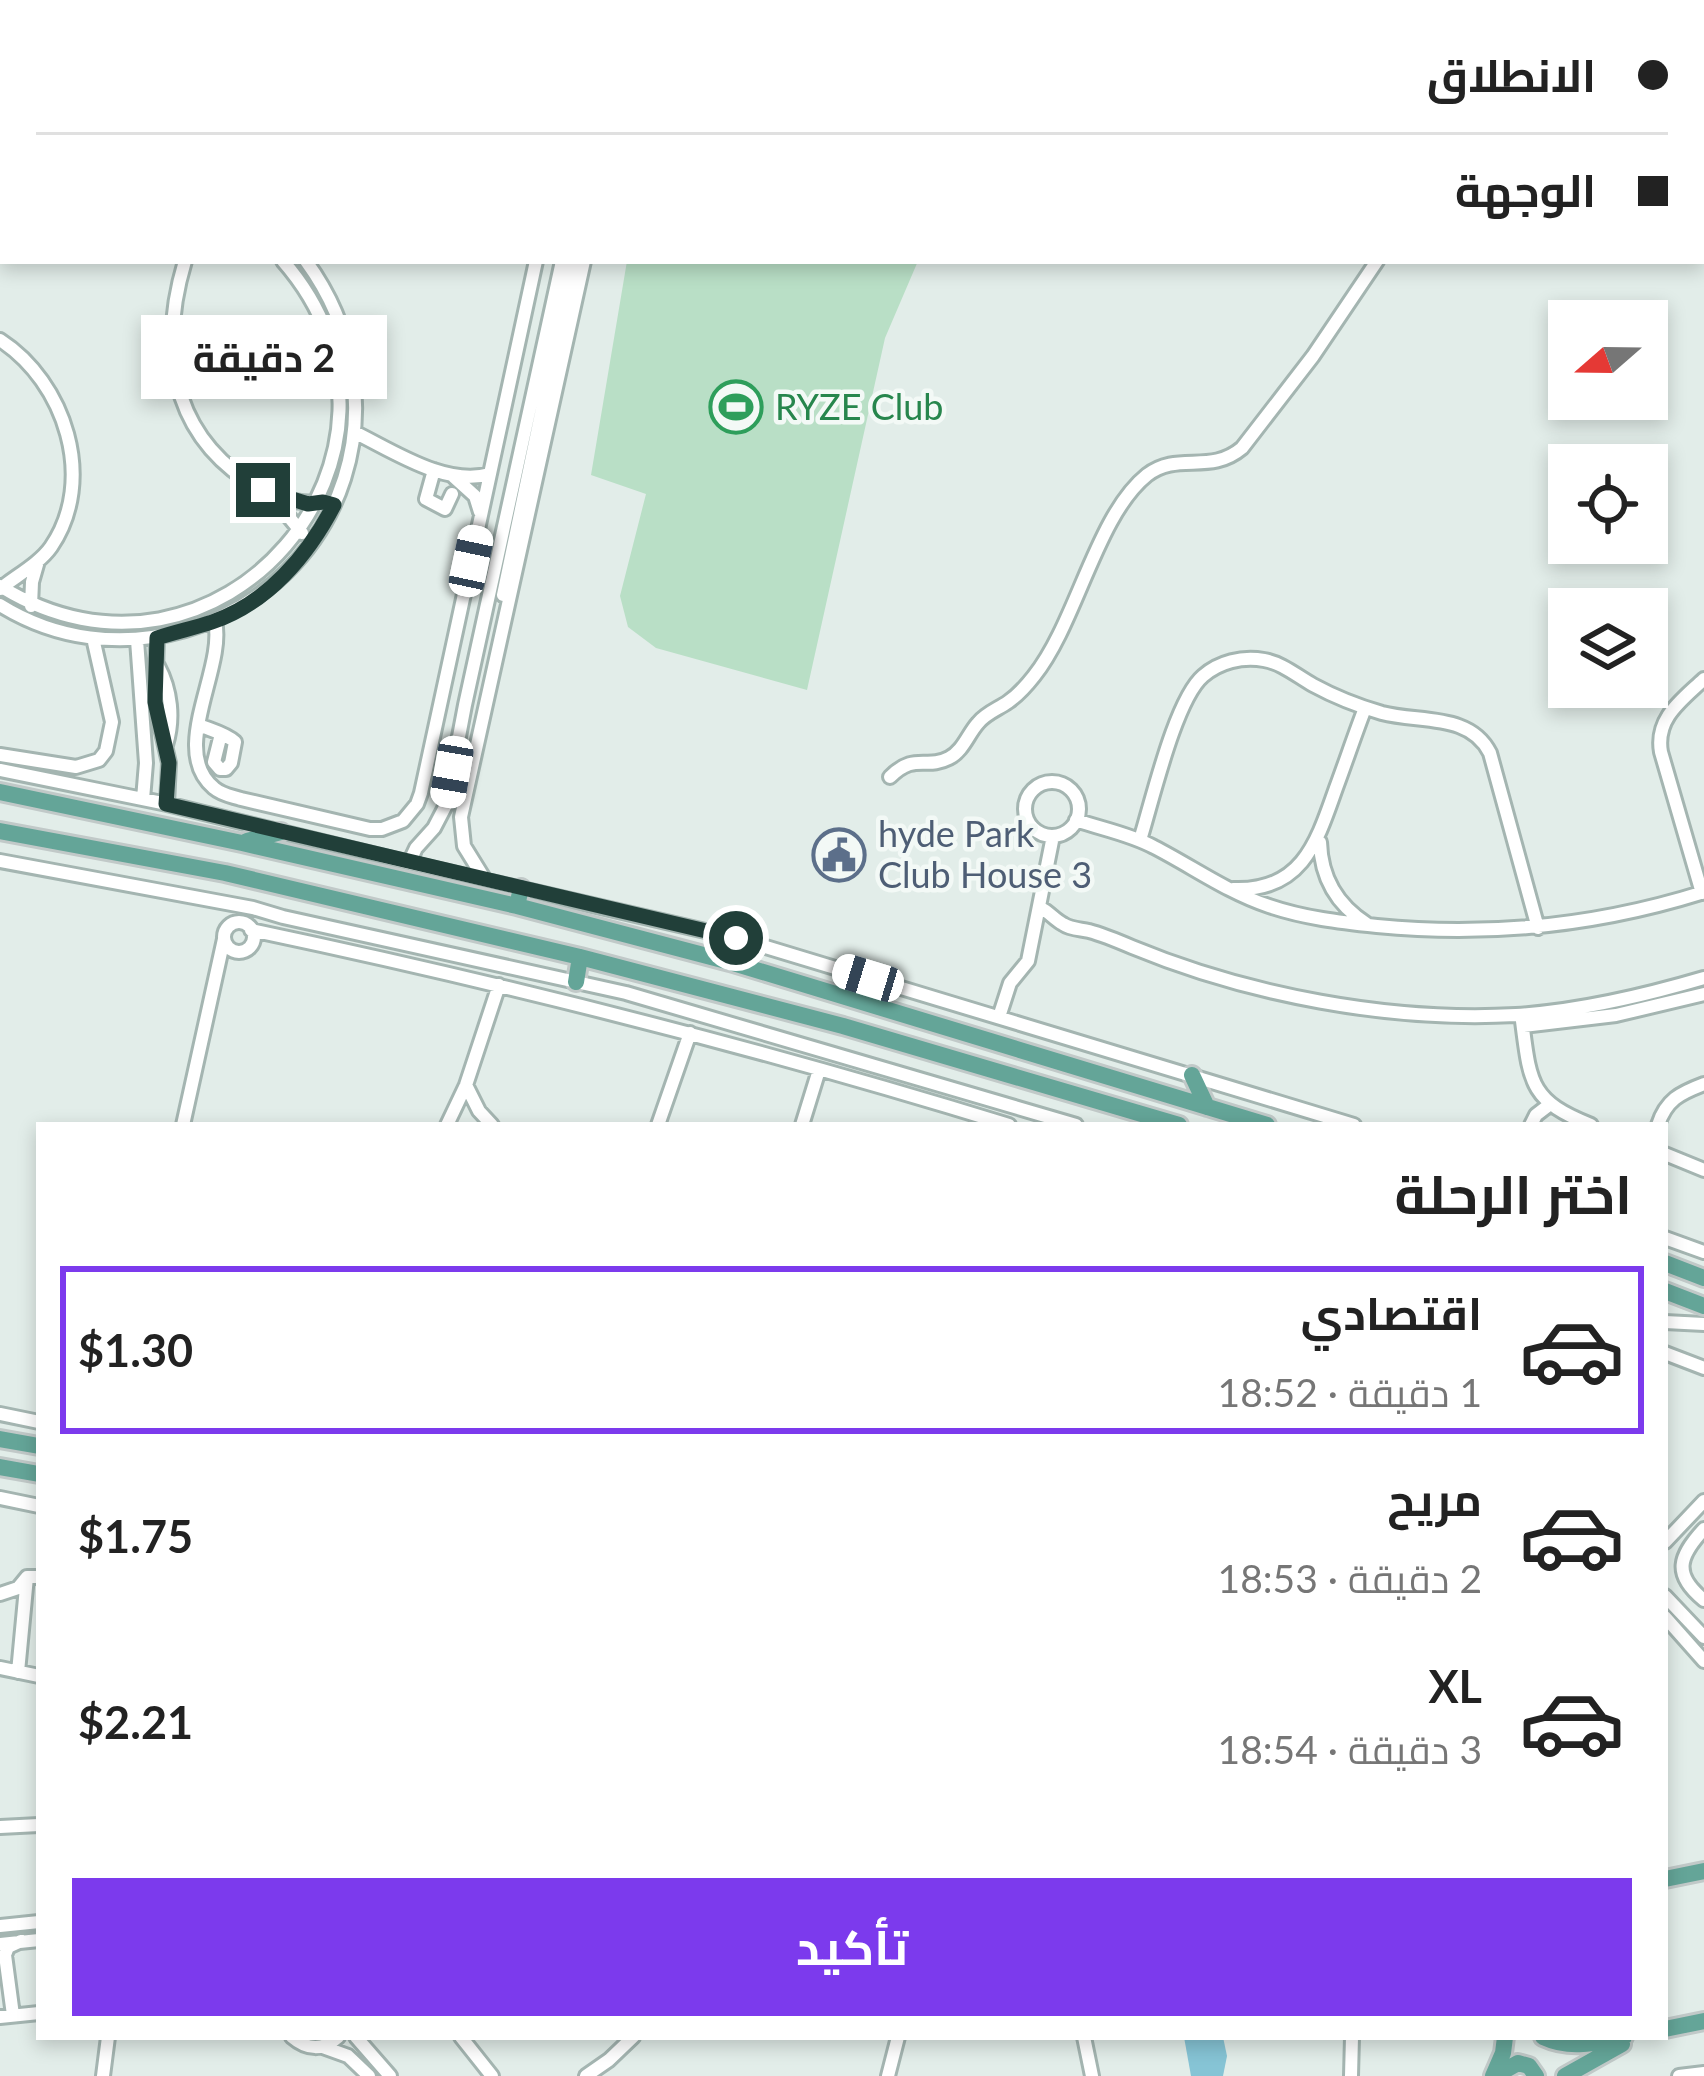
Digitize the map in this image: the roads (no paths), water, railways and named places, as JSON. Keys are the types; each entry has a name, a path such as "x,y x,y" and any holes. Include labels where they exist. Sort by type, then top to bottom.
{"main road":[{"path":"0,792 519,897 1257,1122"},
{"path":"0,831 225,873 580,957 843,1026 1168,1122"},
{"path":"242,843 281,832"},
{"path":"730,962 736,938"},
{"path":"576,982 580,957"},
{"path":"1192,1075 1207,1107"},
{"path":"1096,1101 1107,1095 1110,1077"},
{"path":"1133,1112 1132,1094 1142,1086"},
{"path":"1668,1264 1704,1278"},
{"path":"1668,1292 1704,1306"},
{"path":"0,1439 36,1445"},
{"path":"0,1467 36,1473"},
{"path":"1668,1878 1701,1869"},
{"path":"1673,2027 1704,2021"},
{"path":"1494,2076 1505,2040"},
{"path":"1550,2040 1578,2046 1609,2040"},
{"path":"1565,2076 1629,2040"},
{"path":"1494,2076 1519,2063 1529,2066 1536,2076"}],"street":[{"path":"184,264 176,291 172,359 183,403 205,443 237,474 274,495 334,505"},
{"path":"0,340 24,360 61,414 74,474 67,514 49,550 1,587 31,604 105,622 180,615 247,583 266,567 317,502 334,448 334,365 317,313 285,264"},
{"path":"0,605 31,621 93,638 157,638 215,621 270,588 310,546 334,505 348,465 355,387 343,330 308,264"},
{"path":"215,621 217,645 196,748 202,774 222,794 370,829 403,821 421,793 535,264"},
{"path":"409,863 446,805 561,264"},
{"path":"477,878 455,835 456,816 571,264"},
{"path":"477,878 464,846 461,818 583,264"},
{"path":"890,777 912,762 952,757 979,722 1020,692 1049,654 1108,531 1141,481 1168,464 1215,463 1236,453 1313,356 1375,264"},
{"path":"354,432 453,476 490,474"},
{"path":"434,470 426,499 445,509 452,494"},
{"path":"453,476 478,500 481,515"},
{"path":"274,495 310,546"},
{"path":"31,621 38,560"},
{"path":"0,755 76,767 99,760 106,751 112,722 93,638"},
{"path":"157,638 156,664 163,676 171,728 166,746 166,804"},
{"path":"137,640 146,763 143,799"},
{"path":"1140,840 1185,698 1217,667 1245,659 1275,663 1365,708 1458,724 1478,735 1485,743 1538,928"},
{"path":"1076,820 1140,840 1224,888 1294,914 1369,925 1466,930 1538,928 1619,915 1703,893 1659,736 1667,715 1704,679"},
{"path":"1224,888 1254,888 1282,879 1305,860 1320,835 1365,708"},
{"path":"199,725 221,734"},
{"path":"146,763 169,763"},
{"path":"0,770 477,878 519,897 736,938 1344,1122"},
{"path":"1058,782 1078,802 1076,820 1063,834 1053,836 1036,831 1025,815 1027,797 1040,784 1058,782"},
{"path":"1320,835 1321,862 1330,887 1347,909 1369,925"},
{"path":"1000,1017 1010,983 1028,961 1053,836"},
{"path":"0,861 253,908 576,982 801,1042 1066,1122"},
{"path":"1041,908 1066,926 1221,978 1299,997 1393,1010 1522,1020 1616,1015 1704,994"},
{"path":"184,1122 226,929 233,923 690,1033 964,1118"},
{"path":"224,939 233,951 243,951 251,945 251,930"},
{"path":"1522,1020 1704,978"},
{"path":"448,1122 466,1085 499,985"},
{"path":"1522,1020 1539,1093 1563,1114 1583,1122"},
{"path":"659,1122 690,1033"},
{"path":"803,1122 819,1070"},
{"path":"1659,1122 1673,1098 1704,1084"},
{"path":"466,1085 489,1122"},
{"path":"1532,1122 1550,1105"},
{"path":"1668,1155 1704,1170"},
{"path":"1668,1239 1704,1252"},
{"path":"1668,1322 1704,1324"},
{"path":"1668,1354 1704,1368"},
{"path":"0,1414 36,1421"},
{"path":"0,1498 36,1505"},
{"path":"1668,1539 1704,1501"},
{"path":"1704,1529 1688,1546 1682,1565 1687,1583 1704,1600"},
{"path":"0,1594 33,1576"},
{"path":"18,1672 33,1576"},
{"path":"1668,1599 1701,1629"},
{"path":"1668,1620 1704,1661"},
{"path":"1668,1640 1681,1634"},
{"path":"0,1668 36,1675"},
{"path":"0,1827 36,1825"},
{"path":"0,1926 36,1922"},
{"path":"0,1944 36,1940"},
{"path":"21,1941 8,1947 5,1955 6,2016 36,2013"},
{"path":"1673,2027 1704,2030"},
{"path":"103,2076 108,2040"},
{"path":"297,2040 348,2056 369,2076"},
{"path":"323,2047 334,2040"},
{"path":"359,2040 390,2076"},
{"path":"463,2040 492,2076"},
{"path":"586,2076 624,2040"},
{"path":"888,2076 897,2040"},
{"path":"1085,2040 1092,2076"},
{"path":"1351,2076 1352,2040"},
{"path":"1679,2076 1704,2073"}],"water":[{"path":"1185,2040 1224,2040 1227,2056 1223,2076 1191,2076"}],"place":[{"name":"RYZE Club","path":"736,407"},
{"name":"hyde Park Club House 3","path":"839,855"}]}
